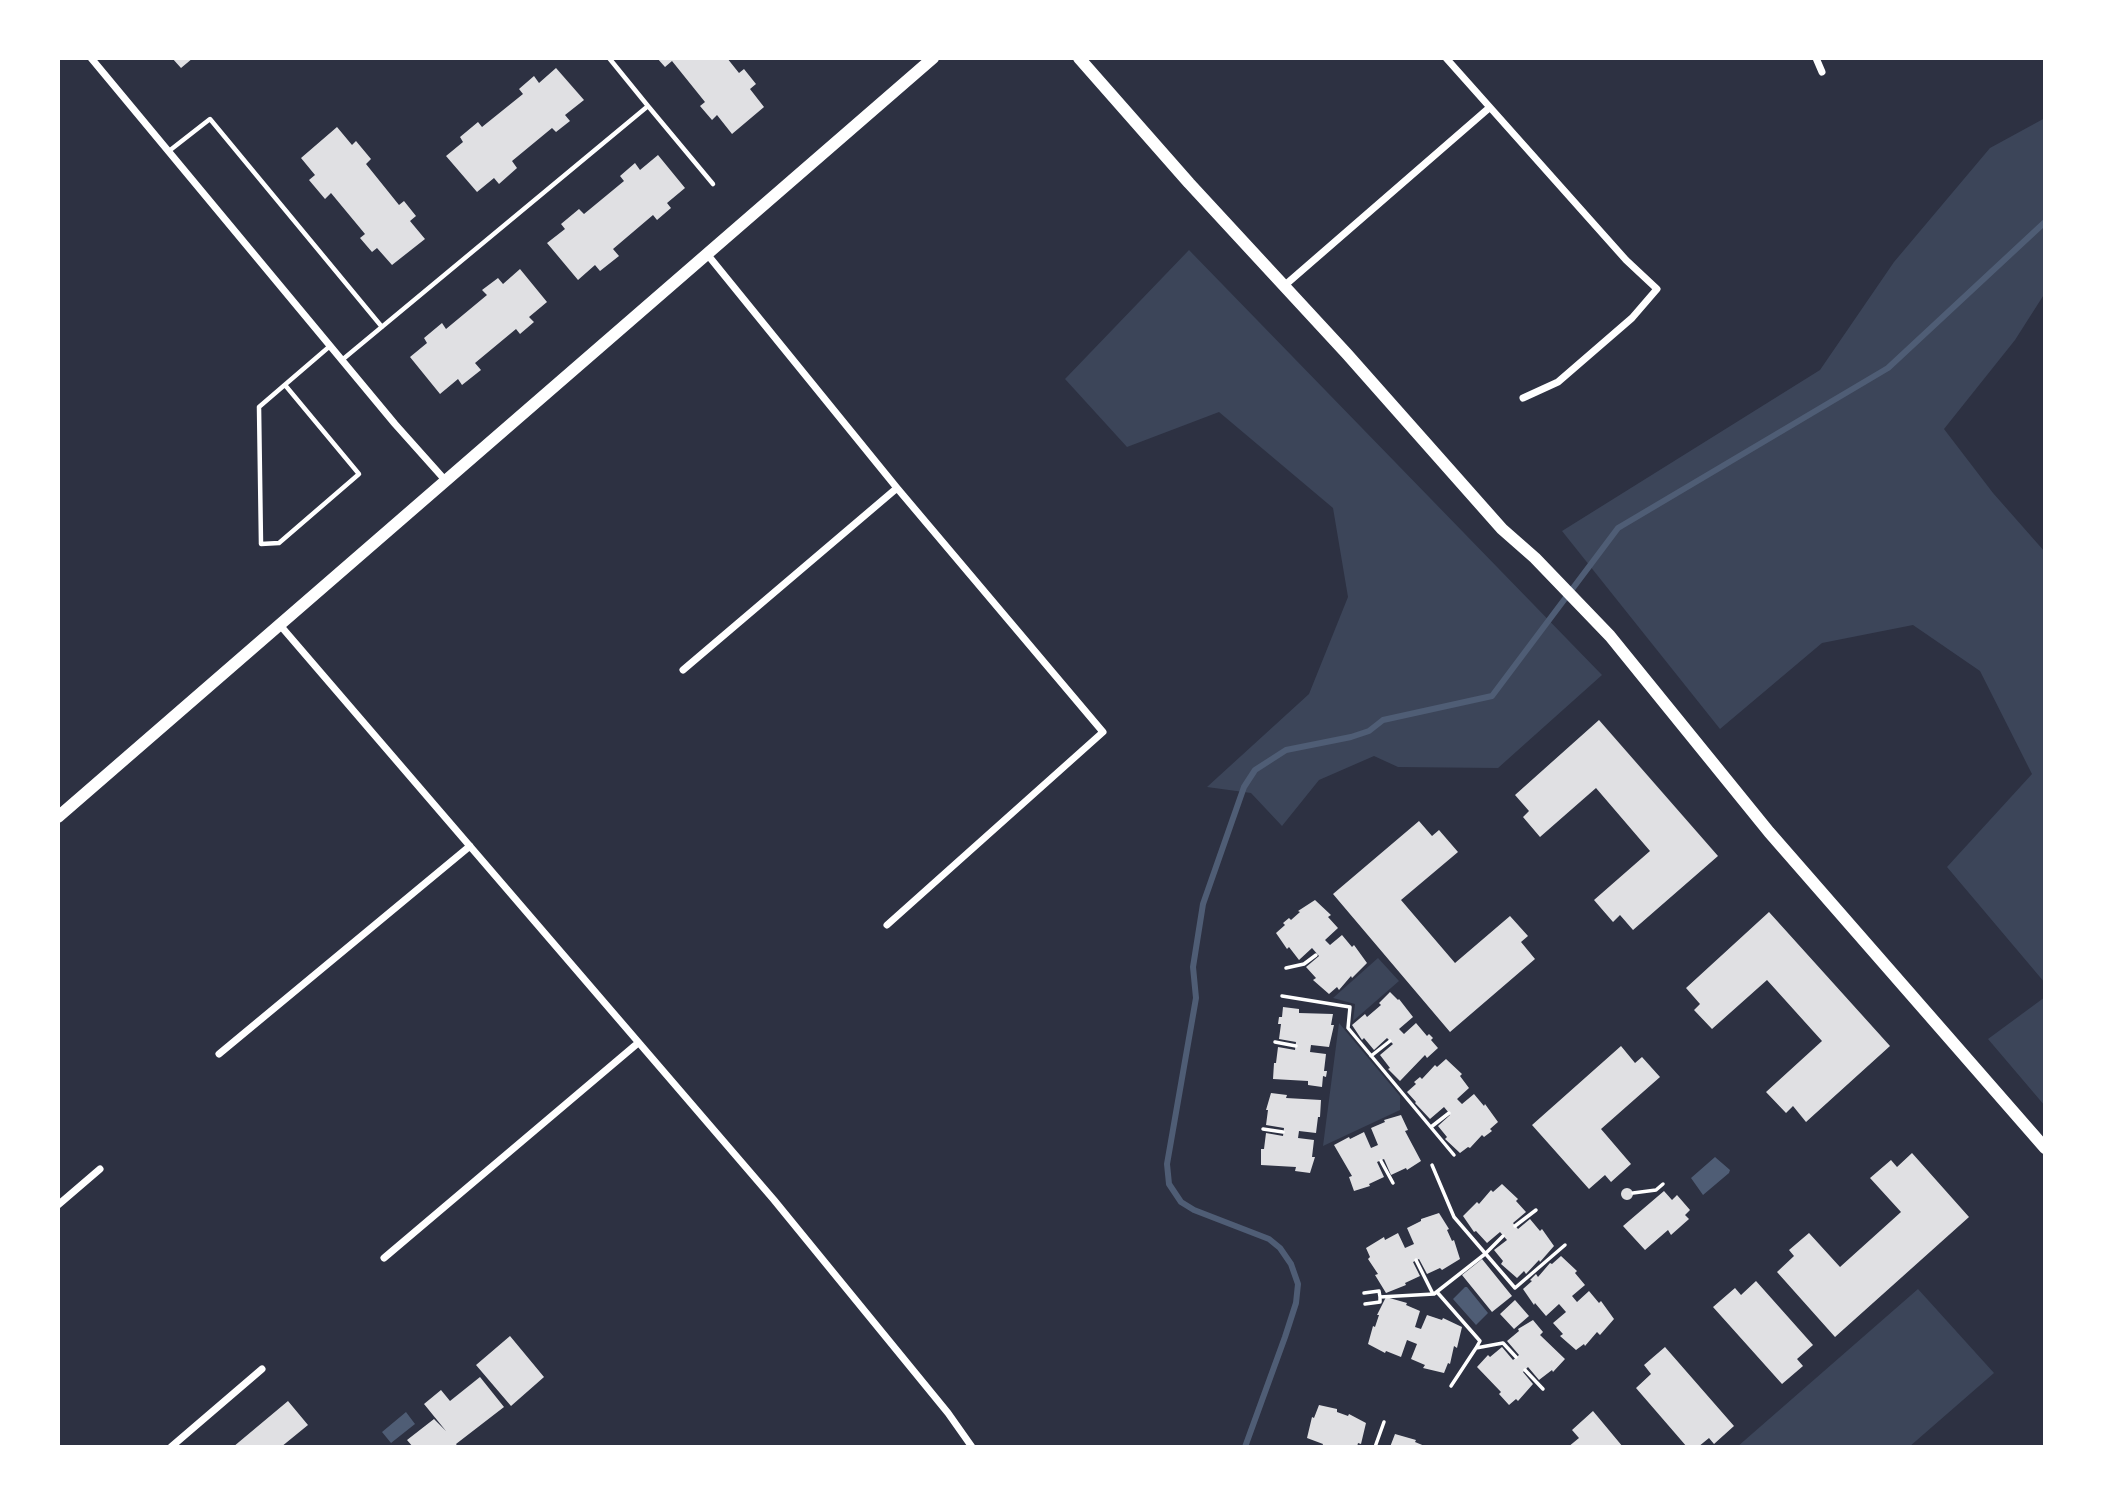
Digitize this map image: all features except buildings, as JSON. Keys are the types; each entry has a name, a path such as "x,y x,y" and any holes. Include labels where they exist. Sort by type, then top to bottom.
{"street":[{"path":"91,58 445,480"},
{"path":"58,817 933,58"},
{"path":"1079,58 1502,529 1535,558 1610,636 1769,832 2045,1147"},
{"path":"1446,58 1626,260 1657,289 1632,318 1558,382 1523,398"},
{"path":"1816,58 1822,72"},
{"path":"1284,286 1489,108"},
{"path":"707,254 897,488 1103,732 887,925"},
{"path":"683,670 897,488"},
{"path":"279,624 774,1200 948,1413 972,1447"},
{"path":"219,1054 470,846"},
{"path":"384,1258 638,1043"},
{"path":"58,1205 100,1169"},
{"path":"172,1447 262,1369"}],"lane":[{"path":"609,58 713,184"},
{"path":"342,360 648,106"},
{"path":"169,151 210,119 382,327"},
{"path":"285,385 359,474 279,543 261,544 259,407 330,346"}],"path":[{"path":"1286,968 1304,964 1316,955"},
{"path":"1282,996 1350,1007 1348,1028 1454,1155"},
{"path":"1371,1056 1390,1041"},
{"path":"1275,1042 1296,1046"},
{"path":"1431,1127 1449,1113"},
{"path":"1263,1129 1283,1132"},
{"path":"1381,1161 1393,1182"},
{"path":"1432,1165 1454,1217 1515,1288 1565,1245"},
{"path":"1633,1193 1656,1190 1663,1184"},
{"path":"1515,1226 1536,1210"},
{"path":"1380,1297 1435,1293 1485,1254 1503,1236"},
{"path":"1416,1260 1435,1293 1480,1341 1451,1386"},
{"path":"1364,1293 1379,1291 1380,1297 1380,1302 1365,1304"},
{"path":"1476,1348 1503,1343 1516,1357"},
{"path":"1525,1370 1543,1389"},
{"path":"1375,1447 1384,1422"}],"shaded area":[{"path":"2045,118 2045,293 2015,340 1944,429 1993,493 2045,552 2045,983 1947,867 2032,774 1980,671 1913,625 1822,643 1720,729 1562,531 1820,370 1894,262 1990,148"},
{"path":"1189,250 1602,675 1498,768 1398,767 1374,756 1319,780 1282,826 1251,793 1207,787 1309,694 1348,597 1333,508 1219,412 1127,447 1065,379"},
{"path":"1378,958 1399,981 1353,1021 1355,1004 1333,998"},
{"path":"2045,997 2045,1106 1988,1039"},
{"path":"1339,1023 1400,1096 1400,1110 1323,1146"},
{"path":"1715,1157 1730,1170 1703,1195 1691,1178"},
{"path":"1465,1287 1488,1313 1476,1325 1453,1299"},
{"path":"1918,1289 1994,1373 1909,1447 1737,1447"},
{"path":"406,1412 415,1424 391,1443 382,1432"}],"waterway":[{"path":"1245,1447 1285,1337 1296,1303 1298,1284 1291,1264 1280,1248 1269,1239 1194,1210 1181,1202 1169,1184 1167,1164 1196,998 1193,967 1203,904 1244,787 1255,770 1286,750 1351,737 1369,731 1383,720 1492,696 1618,528 1888,368 2045,222"}]}
